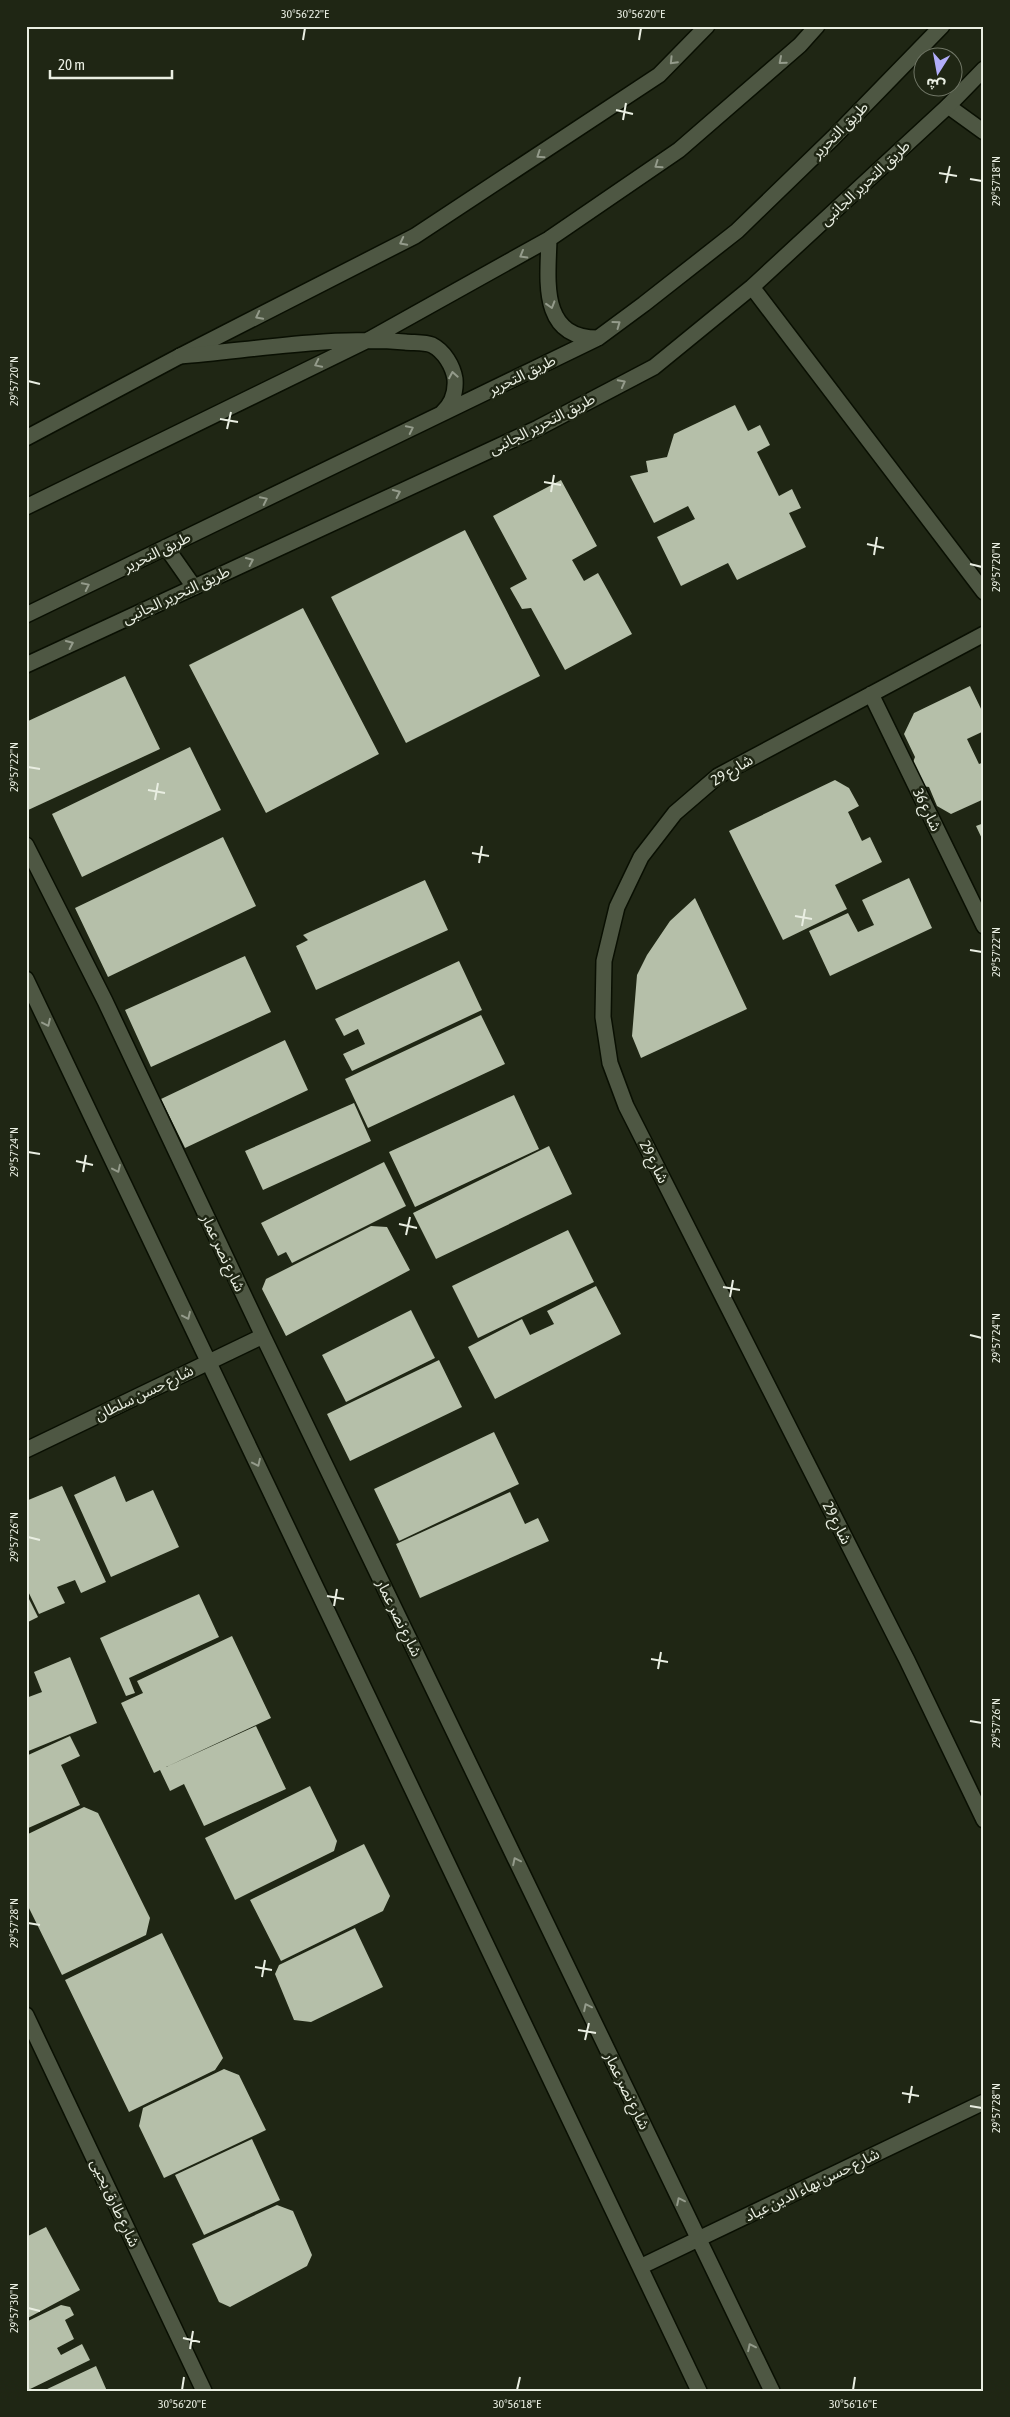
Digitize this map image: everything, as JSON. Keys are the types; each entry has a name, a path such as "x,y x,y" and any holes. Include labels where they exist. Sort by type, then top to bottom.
{"street":[{"path":"26,438 180,356 416,236 660,75 707,26"},
{"path":"800,45 801,26"},
{"path":"26,507 370,339 549,239 679,150 800,45 817,26"},
{"name":"طريق التحرير","path":"26,615 598,338 737,231 942,26"},
{"name":"طريق التحرير الجانبى","path":"26,665 538,428 654,366 752,287 948,106 984,69"},
{"path":"948,106 984,132"},
{"path":"549,239 548,300 553,313 561,324 573,333 587,338 598,338"},
{"path":"752,287 984,592"},
{"path":"180,356 370,339 432,345 443,354 451,365 455,379 454,393 449,407 437,417"},
{"path":"166,547 194,587"},
{"name":"شارع 29","path":"984,634 718,776 675,813 641,857 617,907 604,961 603,1017 610,1063 626,1106 903,1652 984,1820"},
{"name":"شارع 36","path":"871,694 984,926"},
{"name":"شارع نصر عمار","path":"26,845 105,1002 263,1336 772,2391"},
{"path":"26,979 699,2391"},
{"name":"شارع حسن سلطان","path":"26,1450 263,1336"},
{"name":"شارع طارق يحيى","path":"26,2015 204,2391"},
{"name":"شارع حسن بهاء الدين عياد","path":"640,2267 984,2102"}],"building":[{"path":"735,405 748,431 760,425 770,445 757,452 779,496 792,489 801,508 789,513 806,547 737,580 728,563 681,586 657,537 695,519 688,506 654,523 630,476 648,472 646,461 667,457 674,434"},
{"path":"561,480 597,546 572,560 584,581 598,573 632,634 565,670 531,608 522,609 510,588 527,579 493,516"},
{"path":"465,530 540,676 406,743 331,597"},
{"path":"303,608 379,754 266,813 189,665"},
{"path":"125,676 160,749 26,811 26,722"},
{"path":"970,686 984,715 984,731 967,739 979,764 984,762 984,799 951,814 937,806 929,787 922,786 912,765 915,757 904,734 914,713"},
{"path":"190,747 221,810 82,877 52,814"},
{"path":"835,780 849,788 859,806 848,812 862,841 870,837 882,862 835,885 847,909 783,940 729,831"},
{"path":"984,823 984,843 976,826"},
{"path":"223,837 256,906 108,977 75,908"},
{"path":"909,878 932,928 830,976 809,931 848,913 858,932 874,925 862,900"},
{"path":"425,880 448,930 316,990 296,946 308,940 303,935"},
{"path":"695,898 747,1009 641,1058 632,1036 637,975 647,955 670,921"},
{"path":"245,956 271,1012 151,1067 125,1010"},
{"path":"459,961 482,1010 352,1071 343,1054 365,1044 358,1029 344,1036 335,1019"},
{"path":"481,1015 505,1064 368,1128 345,1079"},
{"path":"285,1040 308,1090 185,1148 161,1099"},
{"path":"514,1095 539,1149 415,1207 389,1152"},
{"path":"354,1103 371,1141 263,1190 245,1151"},
{"path":"549,1146 572,1194 436,1259 413,1213"},
{"path":"384,1162 406,1206 292,1263 286,1252 278,1256 261,1223"},
{"path":"371,1226 387,1227 410,1270 286,1336 262,1289 266,1279"},
{"path":"568,1230 594,1282 478,1338 452,1286"},
{"path":"596,1286 621,1334 495,1399 468,1347 522,1319 530,1335 554,1324 547,1311"},
{"path":"411,1310 435,1358 346,1402 322,1355"},
{"path":"439,1360 462,1407 350,1461 327,1414"},
{"path":"494,1432 519,1484 399,1541 374,1489"},
{"path":"115,1476 126,1502 153,1490 179,1547 111,1577 74,1495"},
{"path":"62,1486 106,1582 81,1593 75,1580 57,1587 65,1603 39,1614 26,1587 26,1501"},
{"path":"510,1492 525,1524 538,1518 549,1541 420,1598 396,1544"},
{"path":"26,1593 38,1617 26,1623"},
{"path":"199,1594 219,1637 129,1678 135,1693 126,1696 100,1638"},
{"path":"232,1636 271,1718 166,1767 256,1726 286,1789 204,1826 184,1784 170,1791 160,1770 154,1773 121,1703 143,1693 137,1681"},
{"path":"70,1657 97,1723 26,1752 26,1698 42,1692 34,1672"},
{"path":"70,1736 80,1756 61,1765 80,1805 26,1829 26,1756"},
{"path":"310,1786 337,1841 334,1851 235,1900 205,1838"},
{"path":"84,1807 98,1813 150,1918 146,1935 62,1975 26,1902 26,1835"},
{"path":"364,1844 390,1896 383,1911 281,1961 250,1900"},
{"path":"355,1928 383,1987 311,2022 294,2020 275,1974 279,1965"},
{"path":"162,1933 223,2058 215,2070 129,2112 65,1980"},
{"path":"224,2069 239,2075 266,2130 164,2178 139,2126 143,2108"},
{"path":"252,2139 280,2200 204,2235 175,2175"},
{"path":"277,2205 293,2211 312,2255 307,2266 230,2307 219,2302 192,2244"},
{"path":"46,2227 80,2290 26,2319 26,2237"},
{"path":"61,2305 70,2307 74,2315 65,2320 74,2339 57,2348 61,2355 82,2344 90,2360 26,2391 26,2322"},
{"path":"96,2366 107,2391 43,2391"}]}
